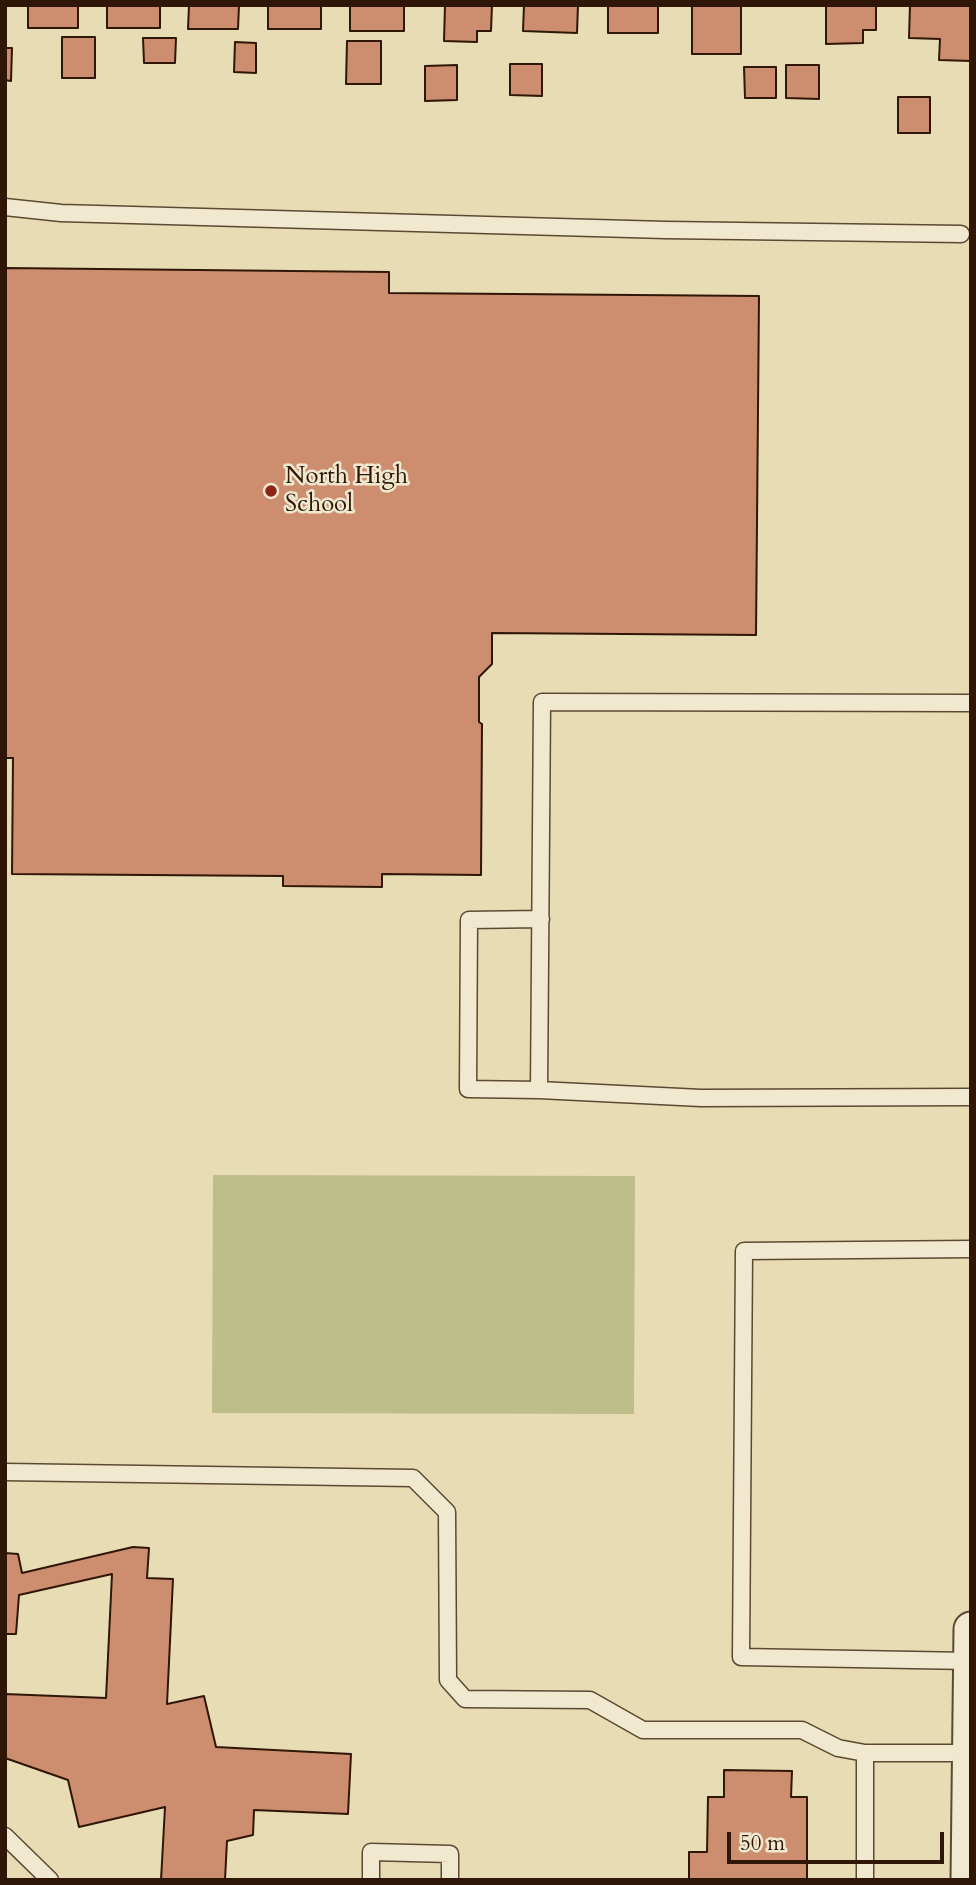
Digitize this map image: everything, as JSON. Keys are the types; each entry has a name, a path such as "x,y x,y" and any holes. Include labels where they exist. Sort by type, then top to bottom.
{"street":[{"path":"968,1880 971,1629"}],"lane":[{"path":"5,207 75,213 651,230 961,234"},
{"path":"539,1090 542,702 971,702"},
{"path":"541,919 469,920 468,1089 675,1097 971,1097"},
{"path":"970,1661 741,1657 741,1580 744,1251 971,1249"},
{"path":"5,1472 413,1478 447,1512 448,1680 465,1699 590,1700 643,1730 802,1730 838,1748 865,1753 969,1753"},
{"path":"865,1753 865,1880"},
{"path":"5,1836 50,1880"},
{"path":"371,1880 371,1852 450,1854 450,1880"}],"green space":[{"path":"213,1175 635,1176 634,1414 212,1413"}],"building":[{"path":"28,5 78,5 78,28 28,28"},
{"path":"107,5 160,5 160,28 107,28"},
{"path":"189,5 239,5 238,29 188,29"},
{"path":"268,5 321,5 321,29 268,29"},
{"path":"350,5 404,5 404,31 350,31"},
{"path":"445,5 492,5 491,31 477,31 477,42 444,41"},
{"path":"524,5 578,5 577,33 523,31"},
{"path":"608,5 658,5 658,33 608,33"},
{"path":"692,5 741,5 741,54 692,54"},
{"path":"826,5 876,5 876,30 863,30 863,43 826,44"},
{"path":"910,5 971,5 971,61 939,60 940,39 909,38"},
{"path":"62,37 95,37 95,78 62,78"},
{"path":"143,38 176,38 175,63 144,63"},
{"path":"347,41 381,41 381,84 346,84"},
{"path":"235,42 256,43 256,73 234,72"},
{"path":"5,48 12,48 11,81 5,80"},
{"path":"510,64 542,64 542,96 510,95"},
{"path":"457,65 457,100 425,101 425,66"},
{"path":"786,65 819,65 819,99 786,98"},
{"path":"744,67 776,67 776,98 745,98"},
{"path":"898,97 930,97 930,133 898,133"},
{"path":"5,268 389,272 389,293 759,296 756,635 492,633 492,664 479,677 479,722 482,724 481,875 382,874 382,887 283,886 283,876 12,874 13,758 5,758"},
{"path":"133,1547 149,1548 147,1578 173,1579 167,1704 204,1696 216,1747 351,1754 348,1814 254,1810 253,1835 227,1841 225,1880 161,1880 165,1807 79,1827 68,1780 5,1758 5,1694 106,1698 112,1574 19,1595 16,1634 5,1634 5,1553 18,1554 22,1573"},
{"path":"724,1770 792,1771 791,1797 807,1797 807,1880 689,1880 689,1852 707,1852 708,1797 724,1797"}],"place":[{"name":"North High School","path":"271,491"}]}
